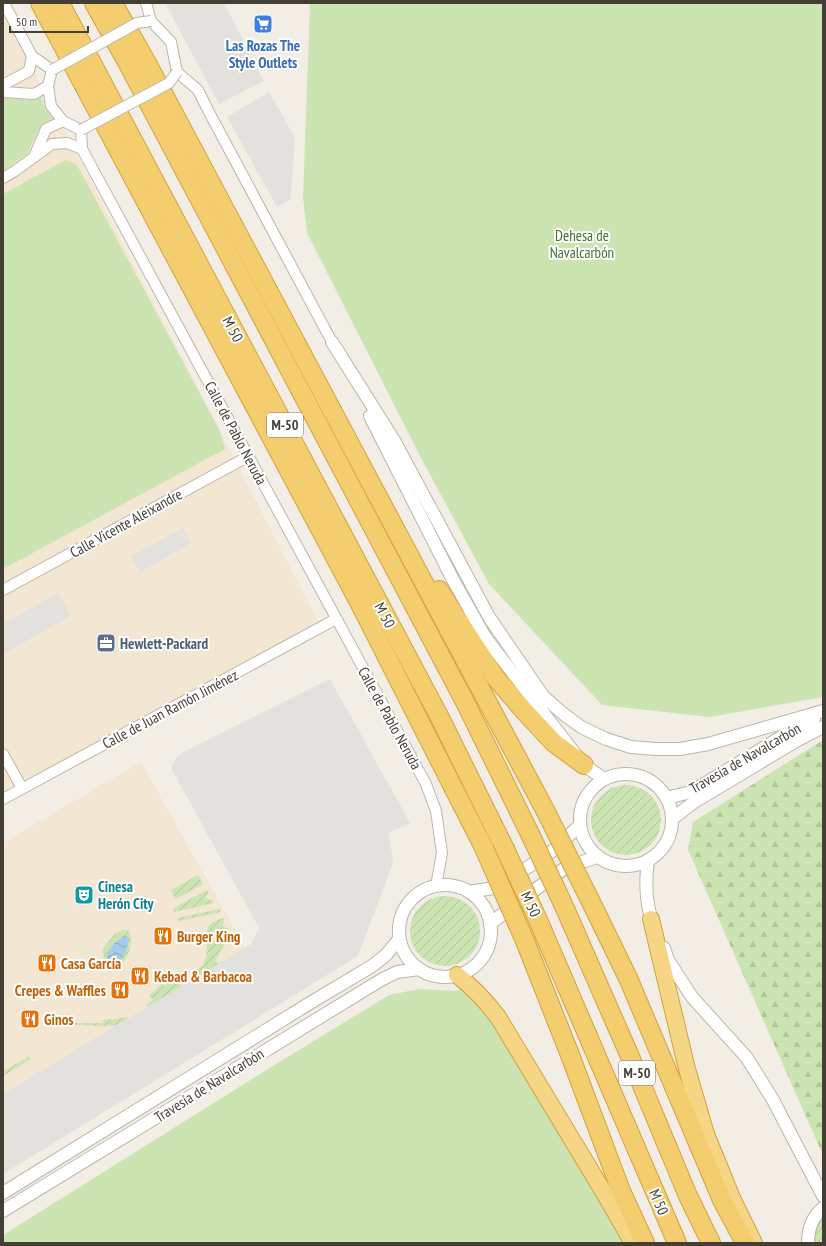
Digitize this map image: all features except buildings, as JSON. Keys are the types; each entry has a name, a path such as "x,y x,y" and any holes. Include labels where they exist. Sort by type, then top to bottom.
{"highway":[{"name":"M 50","path":"60,3 432,702 538,920 677,1243"},
{"name":"M-50","path":"94,3 138,83 454,681 563,904 628,1052 688,1196 711,1243"},
{"path":"114,3 545,810 628,978 722,1200 745,1243"},
{"path":"41,4 357,597 484,848 525,941 621,1191 645,1243"},
{"path":"324,394 397,513 424,565 464,631 495,677 554,743 584,765"},
{"path":"651,919 687,1068 706,1134 732,1198 754,1243"},
{"path":"457,975 481,995 498,1017 603,1191 632,1243"}],"street":[{"path":"4,3 32,56 52,70"},
{"path":"146,3 151,20 171,42 177,72 198,90 332,342 452,578 486,637 584,765 604,779"},
{"path":"151,20 137,23 52,70 48,86 51,106 63,121 81,130 169,83 177,72"},
{"path":"3,85 29,71 32,56"},
{"path":"3,92 34,94 48,86"},
{"path":"33,159 46,129 63,121"},
{"name":"Calle de Pablo Neruda","path":"81,130 82,149 426,784 436,811 442,853 436,886"},
{"path":"3,178 15,172 52,144 67,143 82,149"},
{"path":"332,342 394,442 490,617 543,696 561,712 581,727 606,739 631,747 680,749 708,744 823,711"},
{"name":"Calle Vicente Aleixandre","path":"3,590 249,456"},
{"name":"Calle de Juan Ramón Jiménez","path":"3,799 336,619"},
{"name":"Travesía de Navalcarbón","path":"666,798 691,792 790,731 823,714"},
{"name":"Travesía de Navalcarbón","path":"672,819 694,802 796,741 823,727"},
{"path":"3,754 22,788"},
{"path":"617,774 632,774 646,778 657,786 666,798 672,819 670,832 666,843 658,853 648,860 637,865 614,865 597,857 585,843 580,825 583,801 592,788 604,779 617,774"},
{"path":"469,892 493,888 506,882 554,849 580,825"},
{"path":"490,924 565,868 597,857"},
{"path":"648,860 646,885 651,919 668,960 688,992 747,1058 773,1100 823,1196"},
{"path":"448,885 469,892 477,898 483,906 488,915 490,924 488,946 483,956 476,965 457,975 437,977 419,969 410,961 403,950 400,939 399,925 404,911 412,900 423,891 436,886 448,885"},
{"name":"Travesía de Navalcarbón","path":"3,1193 372,966 386,955 400,939"},
{"name":"Travesía de Navalcarbón","path":"3,1211 380,980 397,972 419,969"},
{"path":"808,1243 808,1234 811,1222 823,1208"}],"shaded area":[{"path":"165,3 224,3 264,81 219,104"},
{"path":"3,12 319,623 3,795"},
{"path":"269,92 295,138 291,199 277,207 227,117"},
{"path":"183,528 191,543 140,572 131,556"},
{"path":"58,593 71,616 3,654 3,624"},
{"path":"330,679 410,823 389,833 393,863 358,956 3,1174 3,1094 251,944 259,928 171,768 176,758 183,752"},
{"path":"141,762 245,948 3,1094 3,843"}],"green space":[{"name":"Dehesa de Navalcarbón","path":"310,3 823,3 823,697 710,717 602,705 489,584 420,456 307,233 303,197"},
{"path":"41,97 45,109 53,118 40,127 27,154 3,171 3,98 29,100"},
{"path":"66,160 77,165 220,431 225,449 3,569 3,194"},
{"path":"823,740 823,1155 688,850 693,822"},
{"path":"619,785 633,785 646,791 655,800 659,806 661,820 659,834 651,845 640,853 633,855 619,855 612,853 601,845 593,834 591,827 591,813 593,806 601,795 612,787"},
{"path":"198,875 203,884 176,899 171,890"},
{"path":"207,890 209,893 206,897 214,903 174,912 174,908"},
{"path":"438,896 452,896 465,902 474,911 478,917 480,931 478,945 470,956 459,964 452,966 438,966 431,964 420,956 412,945 410,938 410,924 412,917 420,906 431,898"},
{"path":"219,909 221,912 178,921 178,918"},
{"path":"224,918 223,927 229,929 222,950 215,961 220,965 195,980 191,980 190,977 192,971 198,969 205,962 208,927 214,921"},
{"path":"122,930 128,930 130,934 131,943 129,953 121,964 109,970 104,968 103,948 114,935"},
{"path":"170,978 178,981 181,985 180,991 146,1008 147,1004 153,1000 149,996 162,983 165,986"},
{"path":"469,984 633,1243 3,1243 3,1235 389,995 419,989 456,991"},
{"path":"127,1017 128,1019 117,1025 72,1025 72,1023 103,1023 103,1020"},
{"path":"29,1056 31,1059 3,1076 3,1072"},
{"path":"823,1215 823,1243 813,1243 816,1225"}],"water":[{"path":"125,936 129,938 123,956 117,963 109,967 106,965 106,960 109,951 117,941"}],"place":[{"name":"Las Rozas The Style Outlets","path":"263,24"},
{"name":"Hewlett-Packard","path":"106,643"},
{"name":"Cinesa Herón City","path":"84,895"},
{"name":"Burger King","path":"163,936"},
{"name":"Casa García","path":"47,963"},
{"name":"Kebad & Barbacoa","path":"140,976"},
{"name":"Crepes & Waffles","path":"120,990"},
{"name":"Ginos","path":"30,1019"}]}
